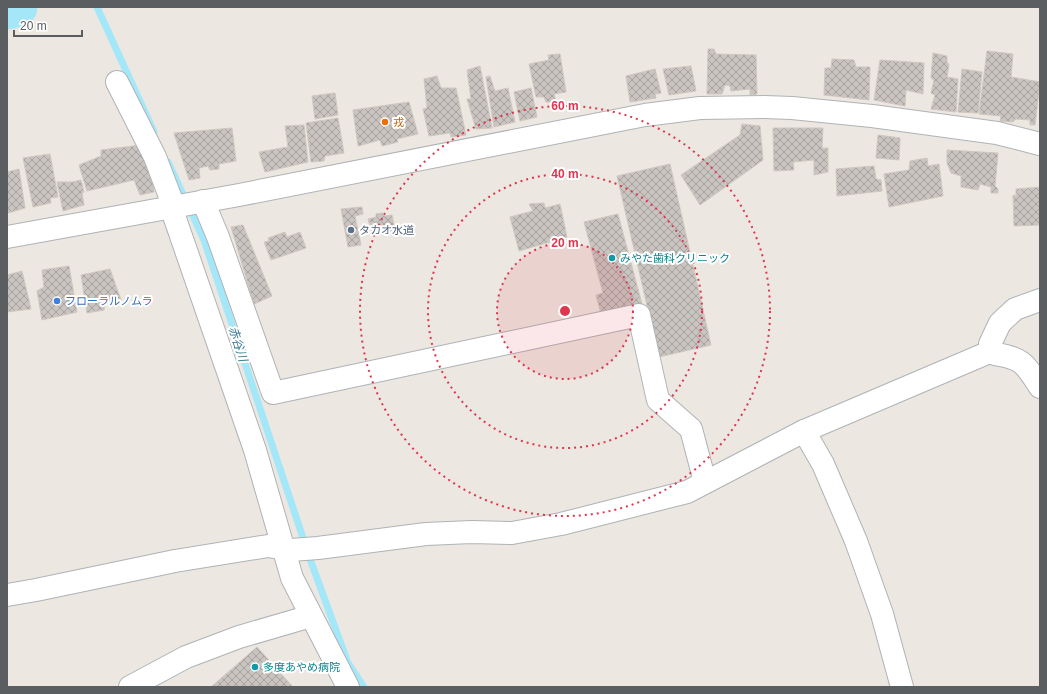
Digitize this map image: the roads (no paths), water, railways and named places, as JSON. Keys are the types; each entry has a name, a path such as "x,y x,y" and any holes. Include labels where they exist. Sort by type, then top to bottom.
{"street":[{"path":"117,82 155,158 171,199 171,207 255,450 287,549 292,578 348,687"},
{"path":"7,237 203,201 645,115 700,108 792,108 872,116 997,133 1040,144"},
{"path":"203,201 218,236 272,393 639,315 658,400 691,429 705,482"},
{"path":"1040,300 1015,309 1000,323 990,344 992,351 995,354 1010,356 1022,362 1040,387"},
{"path":"7,595 174,561 268,546 287,549 318,548 426,534 472,532 512,533 561,524 687,492 804,431 992,351"},
{"path":"804,431 823,464 856,540 882,614 902,687"},
{"path":"130,687 186,657 239,638 311,616"}],"waterway":[{"path":"7,9 17,7"},
{"name":"赤谷川","path":"97,7 154,132"},
{"name":"赤谷川","path":"168,162 204,240 310,559 348,663 364,687"}],"place":[{"name":"戎","path":"385,122"},
{"name":"タカオ水道","path":"351,230"},
{"name":"みやた歯科クリニック","path":"612,258"},
{"name":"フローラルノムラ","path":"57,301"},
{"name":"多度あやめ病院","path":"255,667"}]}
